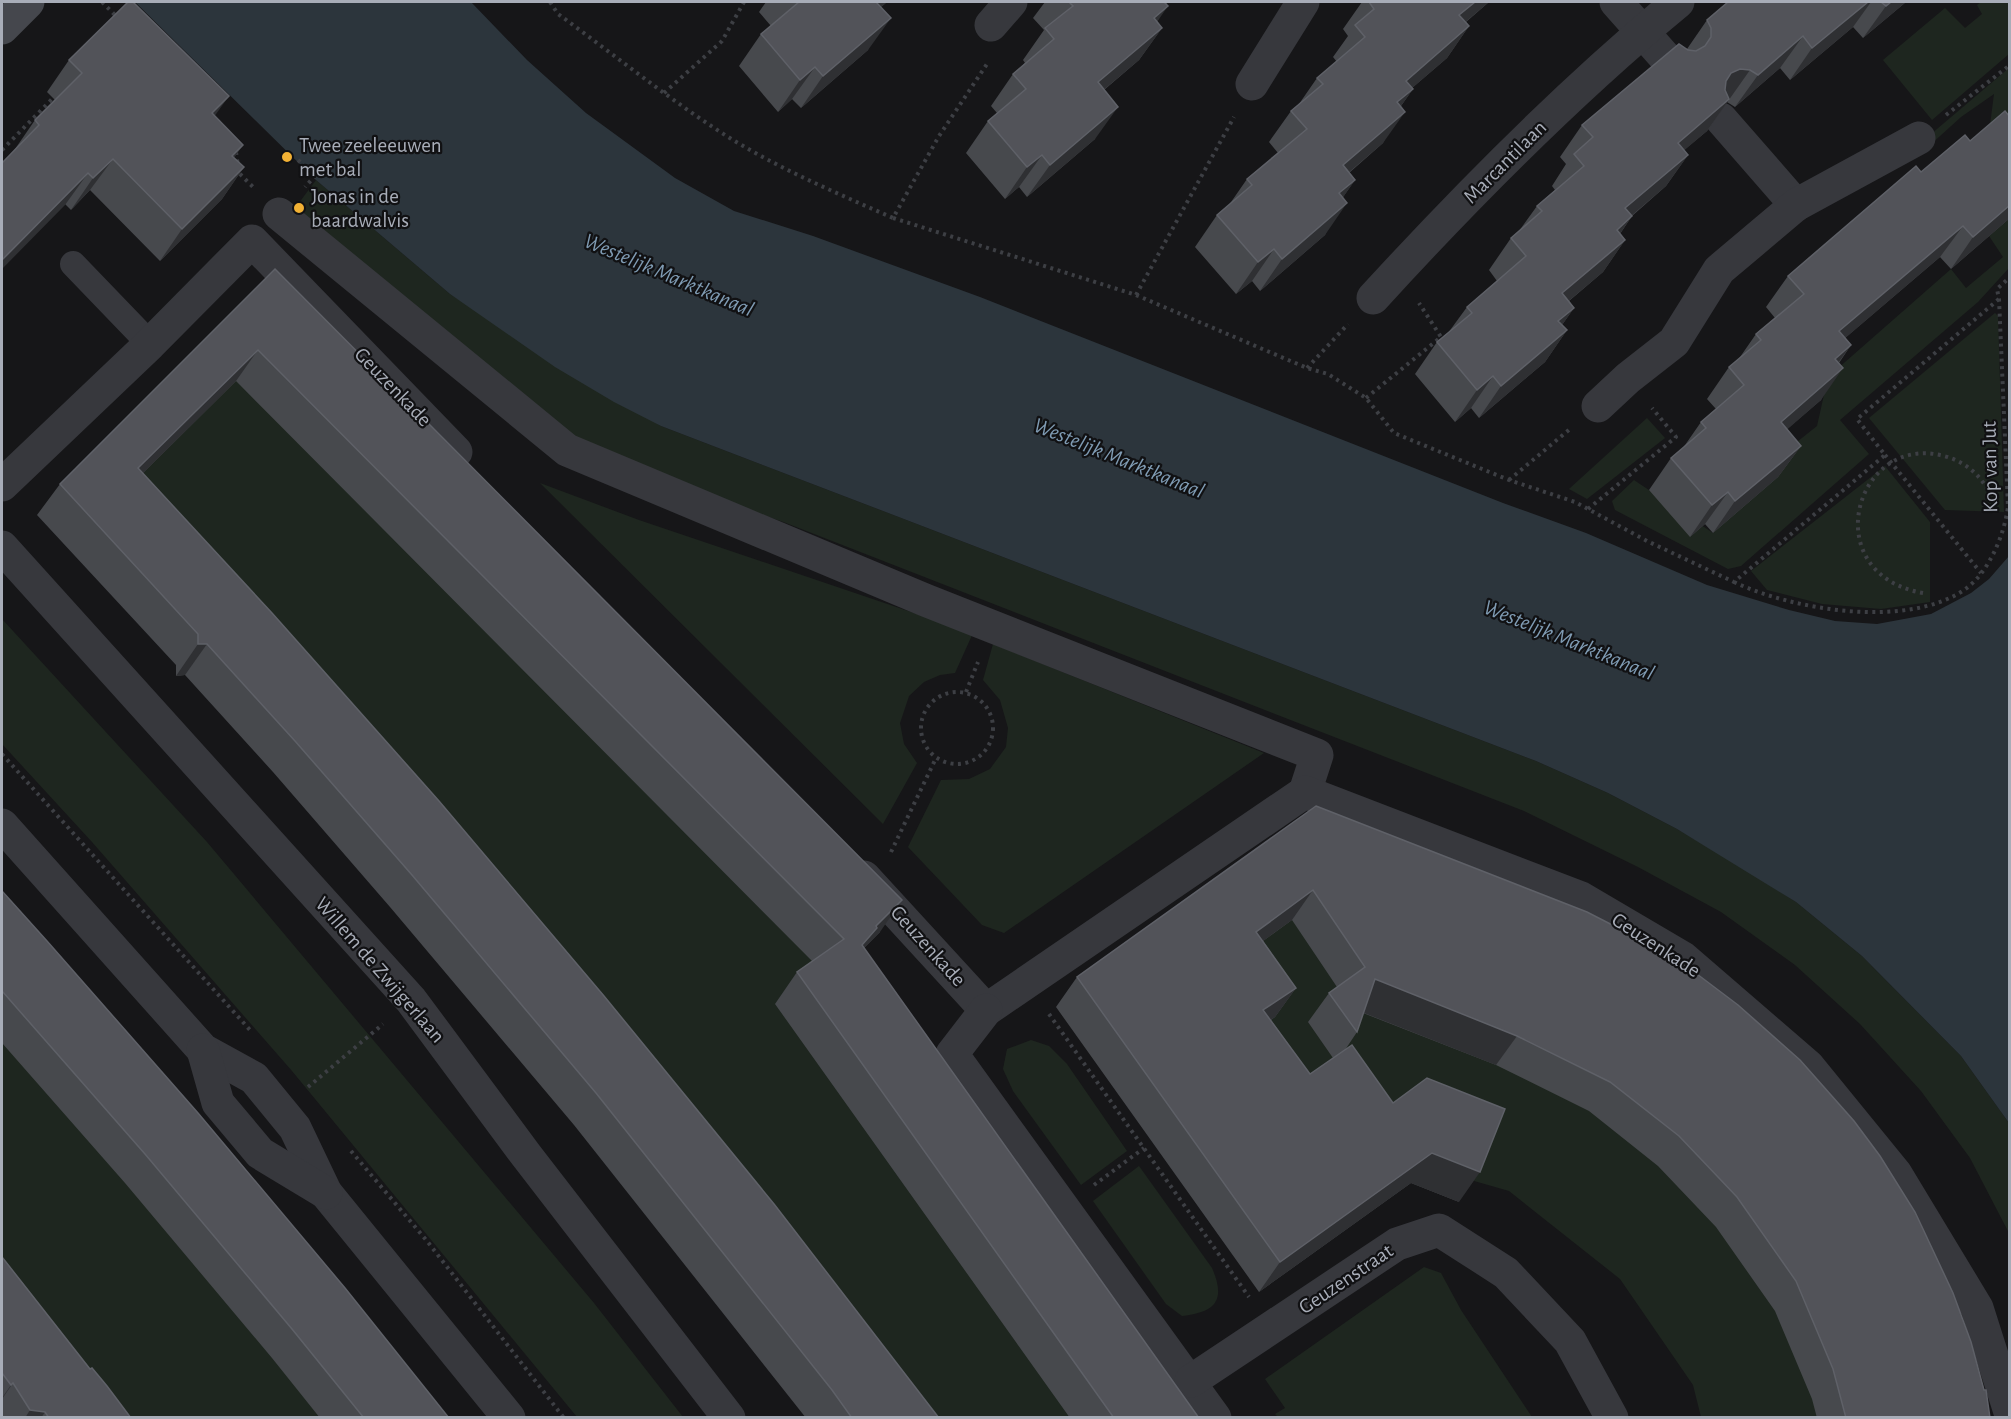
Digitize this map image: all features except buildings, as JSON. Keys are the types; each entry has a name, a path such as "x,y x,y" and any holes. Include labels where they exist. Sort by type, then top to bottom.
{"main road":[{"path":"2,28 28,2"}],"street":[{"path":"1252,84 1303,2"},
{"path":"1616,2 1671,64"},
{"name":"Marcantilaan","path":"1373,298 1500,164 1642,32 1678,2"},
{"path":"1721,119 1796,205"},
{"path":"1598,406 1628,378 1674,342 1719,270 1796,205 1919,138"},
{"path":"279,214 567,450 925,600 1317,755 1305,792 986,1010 952,1054 1215,1418"},
{"name":"Geuzenkade","path":"2,485 150,344 252,241 480,477"},
{"name":"Willem de Zwijgerlaan","path":"2,547 411,1000 526,1155 729,1418"},
{"name":"Geuzenkade","path":"1305,792 1581,898 1683,958 1808,1066 1896,1174 1977,1308 2010,1412"},
{"path":"2,825 202,1050 254,1078 295,1128 326,1193 509,1418"},
{"name":"Geuzenkade","path":"841,853 986,1010"},
{"path":"202,1050 218,1103 260,1154 326,1193"},
{"name":"Geuzenstraat","path":"1191,1382 1397,1244 1439,1230 1506,1273 1570,1341 1612,1418"}],"lane":[{"path":"73,264 150,344"}],"path":[{"path":"102,2 125,25"},
{"name":"Kop van Jut","path":"550,2 558,14 664,93 733,140 799,177 893,218 1136,295 1307,368 1328,374 1366,398 1394,434 1509,480 1575,501 1647,541 1751,590 1822,609 1864,612 1930,607 1966,589 1981,573 1996,548 2006,521 2007,507 1997,289 2010,278"},
{"path":"664,93 722,41 744,2"},
{"path":"893,218 939,136 993,56 1001,13"},
{"path":"1919,138 1968,96 2010,65"},
{"path":"1136,295 1252,84"},
{"path":"2,150 61,90"},
{"path":"235,145 239,173"},
{"path":"298,160 310,172"},
{"path":"231,165 279,214"},
{"path":"1307,368 1373,298"},
{"path":"1981,573 1857,419 1999,299"},
{"path":"1366,398 1441,337"},
{"path":"1509,480 1598,406"},
{"path":"1588,509 1676,437"},
{"path":"1923,593 1905,590 1889,582 1865,557 1859,539 1857,522 1860,504 1867,488 1878,474 1906,456 1938,454 1968,466 1980,477 1995,504"},
{"path":"1734,582 1885,455"},
{"path":"966,692 977,698 986,706 991,716 993,729 992,740 985,751 976,759 965,764 952,765 936,758 924,744 920,733 925,710 933,700 943,694 966,692"},
{"path":"874,887 936,758"},
{"path":"1025,982 1272,1329"},
{"path":"272,1100 302,1093 411,1000"},
{"path":"1064,1207 1144,1148"}],"shaded area":[{"path":"1981,2 2009,2 2009,54 1932,120 1883,60 1945,8 1965,28 1982,14 1977,5"},
{"path":"2009,68 2009,174 1987,148 1994,94 1961,117 1929,146 1924,140"},
{"path":"316,180 450,294 661,426 1536,761 1608,793 1732,861 1796,902 1862,956 1961,1056 2009,1123 2009,1233 1970,1158 1921,1091 1860,1024 1795,965 1721,912 1638,867 1524,811 786,523 643,473 573,441 284,223"},
{"path":"2009,219 2009,268 1978,302 1840,420 1869,454 1741,566 1728,569 1615,510 1612,501 1634,480 1713,533 1768,465 1817,426 1828,377 1951,269 1966,288 2003,257 1989,236"},
{"path":"1995,313 1998,316 2004,512 1945,510 1869,418"},
{"path":"253,353 834,931 1120,1417 832,1417 89,512"},
{"path":"1647,418 1665,438 1587,499 1569,489"},
{"path":"1885,466 1930,522 1930,602 1881,609 1822,604 1767,590 1751,571"},
{"path":"540,483 639,520 973,633 955,673 940,675 924,682 909,696 900,723 904,744 917,763 883,824"},
{"path":"2,619 207,842 594,1303 683,1417 577,1417 292,1071 92,842 2,744"},
{"path":"993,644 1264,753 1004,933 982,925 908,847 941,780 969,779 990,769 1006,747 1008,728 1000,700 983,680"},
{"path":"1347,882 1941,1417 1701,1417 1693,1385 1620,1279 1509,1191 1415,1164 1122,1016"},
{"path":"2,1013 349,1417 58,1417 2,1350"},
{"path":"1031,1040 1049,1046 1067,1064 1127,1151 1081,1185 1013,1091 1003,1069 1007,1049"},
{"path":"1139,1166 1212,1268 1218,1296 1210,1307 1203,1311 1182,1316 1166,1304 1093,1201"},
{"path":"1424,1267 1441,1273 1461,1310 1532,1417 1278,1417 1275,1414 1285,1408 1265,1379"}],"water":[{"name":"Westelijk Marktkanaal","path":"135,2 471,2 527,60 586,113 675,178 734,211 813,236 980,297 1503,503 1586,533 1707,585 1789,610 1835,621 1877,624 1931,614 1971,593 1989,579 2009,556 2009,1123 1961,1056 1862,956 1796,902 1677,829 1608,793 1536,761 661,426 614,402 555,367 450,294 316,180"}],"place":[{"name":"Twee zeeleeuwen met bal","path":"287,157"},
{"name":"Jonas in de baardwalvis","path":"299,208"}]}
